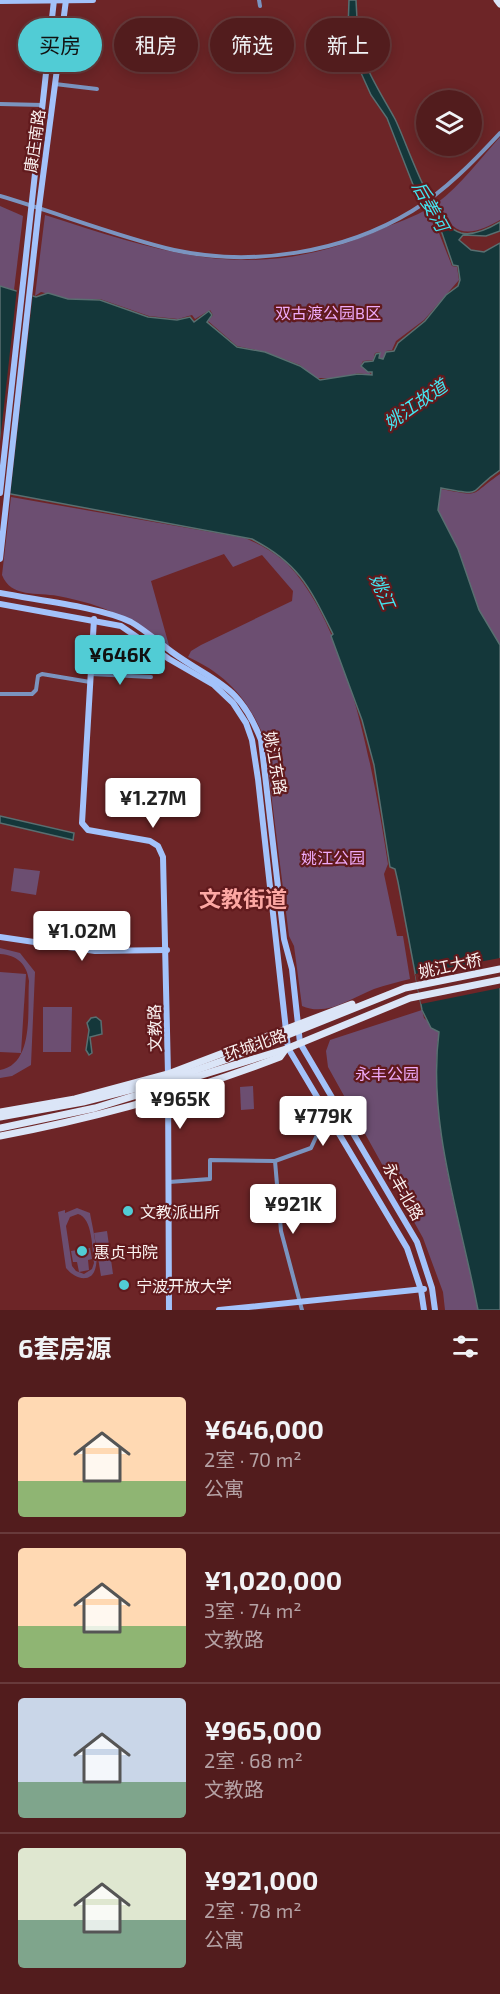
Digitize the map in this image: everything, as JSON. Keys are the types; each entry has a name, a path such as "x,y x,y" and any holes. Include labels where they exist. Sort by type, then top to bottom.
{"main road":[{"name":"康庄南路","path":"28,284 54,0"},
{"name":"康庄南路","path":"36,207 66,0"},
{"path":"0,1 93,0"},
{"path":"497,0 500,4"},
{"path":"0,493 28,284"},
{"path":"0,559 28,284"},
{"name":"姚江东路","path":"0,593 83,609 131,622 173,653 229,688 249,714 261,740 284,939 291,969 297,1027"},
{"name":"姚江东路","path":"0,604 94,619 121,626 169,659 214,685 233,702 246,723 252,740 286,1031"},
{"name":"文教路","path":"94,619 82,823 88,830 150,841 161,850 164,865 167,950 169,1310"},
{"path":"0,937 95,951 167,950"},
{"name":"姚江大桥","path":"405,988 500,969"},
{"name":"姚江大桥","path":"410,998 500,980"},
{"name":"环城北路","path":"0,1128 94,1108 225,1060 286,1031 405,988"},
{"name":"环城北路","path":"0,1117 83,1102 287,1049 410,998"},
{"name":"永丰北路","path":"297,1027 300,1043 417,1242 432,1288 435,1310"},
{"name":"永丰北路","path":"286,1031 287,1049 318,1095 407,1248 421,1290 424,1310"},
{"path":"0,1136 168,1096 280,1057 287,1049"},
{"path":"0,1112 168,1080"},
{"path":"219,1310 432,1288"}],"street":[{"path":"259,0 260,6"},
{"path":"55,84 97,89"},
{"path":"0,104 43,105"},
{"path":"0,196 175,250 256,256 313,250 363,234 415,209 474,161 500,133"},
{"path":"0,694 32,694 36,690 38,676 42,674 90,682"},
{"path":"90,674 150,677"},
{"path":"168,1182 210,1179 210,1160 275,1161 311,1148 316,1135 318,1095"},
{"path":"275,1161 281,1231 302,1310"}],"green space":[{"name":"双古渡公园B区","path":"500,137 500,220 476,230 458,230 453,226 439,233 452,266 457,267 459,280 424,320 396,341 392,350 386,351 383,359 380,358 380,352 375,353 373,360 363,361 361,365 372,375 358,373 344,378 315,378 300,365 265,352 237,346 208,321 213,315 210,310 195,319 192,315 178,319 149,316 100,299 68,299 41,292 35,296 45,215 173,252 213,258 253,260 295,256 338,246 431,207 446,196 470,172"},
{"path":"0,206 23,216 14,290 0,286"},
{"path":"500,474 500,645 479,610 458,549 438,510 441,489 474,493"},
{"name":"姚江公园","path":"11,497 245,538 284,561 306,588 325,621 342,661 355,703 375,790 388,864 384,874 397,936 403,936 410,979 374,989 330,1008 311,1009 302,1006 294,946 289,936 264,737 251,711 234,689 214,671 188,657 191,651 201,645 292,601 293,591 262,555 233,567 224,554 151,581 170,649 131,621 105,609 58,596 18,591 6,582 2,575"},
{"path":"14,868 40,871 36,895 11,891"},
{"path":"0,948 20,953 35,972 31,1065 12,1076 0,1078 0,1070 11,1066 19,1057 24,1046 27,1033 29,981 23,965 16,958 0,954"},
{"path":"0,972 26,974 21,1053 0,1052"},
{"path":"43,1007 72,1007 71,1052 43,1052"},
{"name":"永丰公园","path":"422,1010 424,1018 439,1032 438,1102 442,1137 478,1310 445,1310 443,1292 423,1238 328,1067 326,1051 330,1040"},
{"path":"253,1086 254,1109 241,1110 240,1087"},
{"path":"77,1208 90,1213 97,1260 92,1275 86,1278 75,1276 66,1268 58,1212 65,1210 65,1213","holes":["78,1214 83,1217 91,1235 94,1263 92,1269 84,1274 76,1271 72,1266 66,1226 70,1217"]},
{"path":"107,1231 113,1274 101,1276 94,1233"},
{"path":"90,1248 92,1259 88,1260 89,1270 79,1272 77,1262 73,1262 71,1251"}],"water":[{"path":"349,0 356,0 357,18 348,18"},
{"path":"361,72 370,72 395,119 422,183 440,215 450,227 466,234 481,231 500,222 500,231 486,236 463,235 459,240 471,250 484,252 500,243 500,470 475,491 465,492 441,488 438,510 458,549 479,610 500,645 500,1310 478,1310 442,1137 437,1067 439,1032 431,1028 422,1010 398,882 395,869 390,867 374,765 362,720 331,636 333,634 310,590 292,567 268,548 252,539 0,492 0,286 36,297 48,293 68,299 100,300 148,317 177,320 190,317 194,322 209,311 212,315 207,322 237,347 265,352 300,366 320,380 358,374 372,375 372,372 368,372 361,366 364,362 373,361 376,354 380,353 379,358 383,359 386,352 394,351 398,343 425,321 446,295 458,286 460,280 458,266 453,265 442,233 419,200 387,118 371,95"},
{"path":"0,816 74,833 73,840 0,823"},
{"path":"96,1017 101,1021 102,1034 90,1037 92,1053 89,1055 86,1050 89,1030 87,1023 91,1018"}],"pier":[{"path":"17,288 33,293 10,497 0,496 0,442"},
{"path":"500,958 500,988 421,1004 415,974"}],"place":[{"name":"文教派出所","path":"128,1211"},
{"name":"惠贞书院","path":"82,1251"},
{"name":"宁波开放大学","path":"124,1285"}],"district":[{"name":"文教街道","path":"243,898"}],"water label":[{"name":"后姜河","path":"431,206"},
{"name":"姚江故道","path":"415,404"},
{"name":"姚江","path":"383,591"}]}
